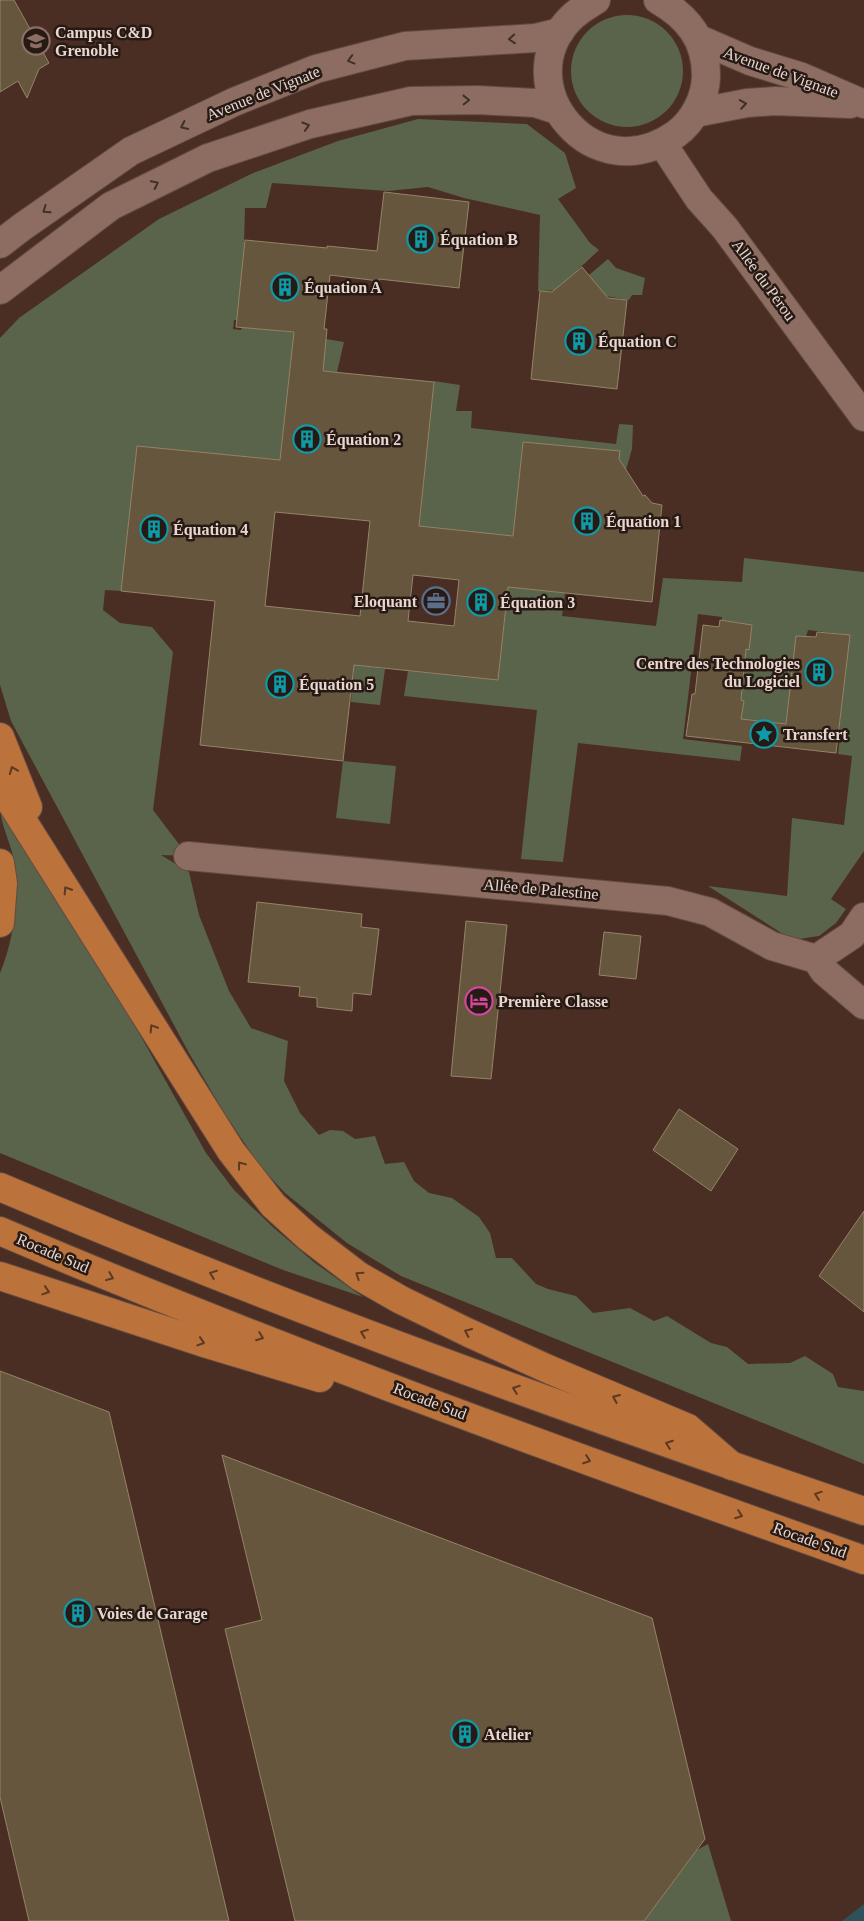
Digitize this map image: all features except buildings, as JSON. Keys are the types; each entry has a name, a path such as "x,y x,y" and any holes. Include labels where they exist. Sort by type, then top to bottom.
{"highway":[{"path":"0,737 50,864"},
{"path":"0,785 231,1151 273,1205 308,1237 359,1276 401,1300 548,1369 688,1428 732,1466"},
{"path":"0,862 3,883 0,923"},
{"path":"0,1187 148,1248 405,1348 732,1466 864,1511"},
{"name":"Rocade Sud","path":"0,1231 266,1339 541,1443 864,1560"},
{"path":"0,1276 204,1343 541,1443"}],"street":[{"path":"586,4 560,32 551,50 548,70 550,91 557,110 576,133 589,142 603,148 633,151 648,149 681,131 695,113 703,96 706,77 705,58 699,39 689,23 674,9 658,0"},
{"name":"Avenue de Vignate","path":"0,244 131,151 234,102 316,69 405,46 535,38 560,32"},
{"name":"Avenue de Vignate","path":"699,39 750,61 802,77 864,104"},
{"path":"0,290 111,206 208,158 310,124 411,101 476,100 525,102 557,110"},
{"name":"Avenue de Vignate","path":"695,113 747,103 775,101 864,104"},
{"name":"Allée du Pérou","path":"662,143 699,199 725,228 864,417"},
{"name":"Allée de Palestine","path":"188,856 668,901 710,912 772,946 816,959"},
{"path":"864,917 852,935 816,959 824,971 864,1005"}],"green space":[{"path":"627,15 638,16 648,20 666,32 678,50 682,60 682,82 678,92 666,110 648,122 638,126 627,127 616,126 606,122 588,110 576,92 572,82 571,71 572,60 576,50 588,32 606,20 616,16"},
{"path":"418,119 527,124 565,153 576,188 558,199 590,243 599,250 569,278 576,286 608,259 616,268 645,278 642,295 632,295 629,300 571,290 538,291 540,215 464,198 428,187 388,191 272,183 266,208 245,208 245,245 237,320 234,320 233,329 241,330 242,327 318,335 326,339 344,342 337,372 290,368 280,460 137,446 121,591 105,590 103,610 120,623 152,627 173,652 153,810 188,856 161,855 189,872 199,915 229,991 251,1028 288,1041 284,1081 300,1113 319,1135 330,1130 343,1131 355,1139 375,1136 385,1164 404,1162 414,1181 429,1193 452,1198 479,1217 490,1233 496,1258 512,1258 536,1284 576,1296 593,1313 630,1308 654,1321 667,1316 711,1343 727,1347 748,1364 790,1363 805,1356 833,1374 838,1387 864,1391 864,1464 401,1276 347,1243 285,1193 259,1165 223,1111 189,1053 11,721 0,685 0,338 19,318 159,219 251,174 338,141"},
{"path":"434,381 460,385 456,411 472,411 471,428 616,444 619,424 633,425 632,449 626,470 619,459 620,451 523,442 513,536 419,526"},
{"path":"744,558 864,572 864,851 831,899 846,909 836,923 819,936 799,939 783,934 708,886 787,896 792,818 844,825 852,756 838,754 840,737 836,737 839,730 849,635 808,630 806,637 797,636 786,724 741,719 744,701 741,700 746,649 749,649 752,625 722,620 722,617 698,614 683,739 742,746 740,761 578,743 563,862 521,859 537,710 404,696 408,671 498,680 508,587 565,593 562,616 656,626 663,578 742,582"},
{"path":"354,665 385,669 380,705 351,702"},
{"path":"343,761 396,766 390,824 336,818"},
{"path":"0,805 139,1033 206,1153 234,1190 274,1228 315,1263 363,1297 283,1270 0,1153 0,973 9,947 15,918 17,887 14,860 0,812"},
{"path":"708,1844 731,1921 644,1921 697,1850"}],"water":[{"path":"864,1904 864,1921 842,1921"}],"place":[{"name":"Campus C&D Grenoble","path":"36,41"},
{"name":"Équation B","path":"421,239"},
{"name":"Équation A","path":"285,287"},
{"name":"Équation C","path":"579,341"},
{"name":"Équation 2","path":"307,439"},
{"name":"Équation 1","path":"587,521"},
{"name":"Équation 4","path":"154,529"},
{"name":"Eloquant","path":"436,601"},
{"name":"Équation 3","path":"481,602"},
{"name":"Centre des Technologies du Logiciel","path":"819,672"},
{"name":"Équation 5","path":"280,684"},
{"name":"Transfert","path":"764,734"},
{"name":"Première Classe","path":"479,1001"},
{"name":"Voies de Garage","path":"78,1613"},
{"name":"Atelier","path":"465,1734"}]}
